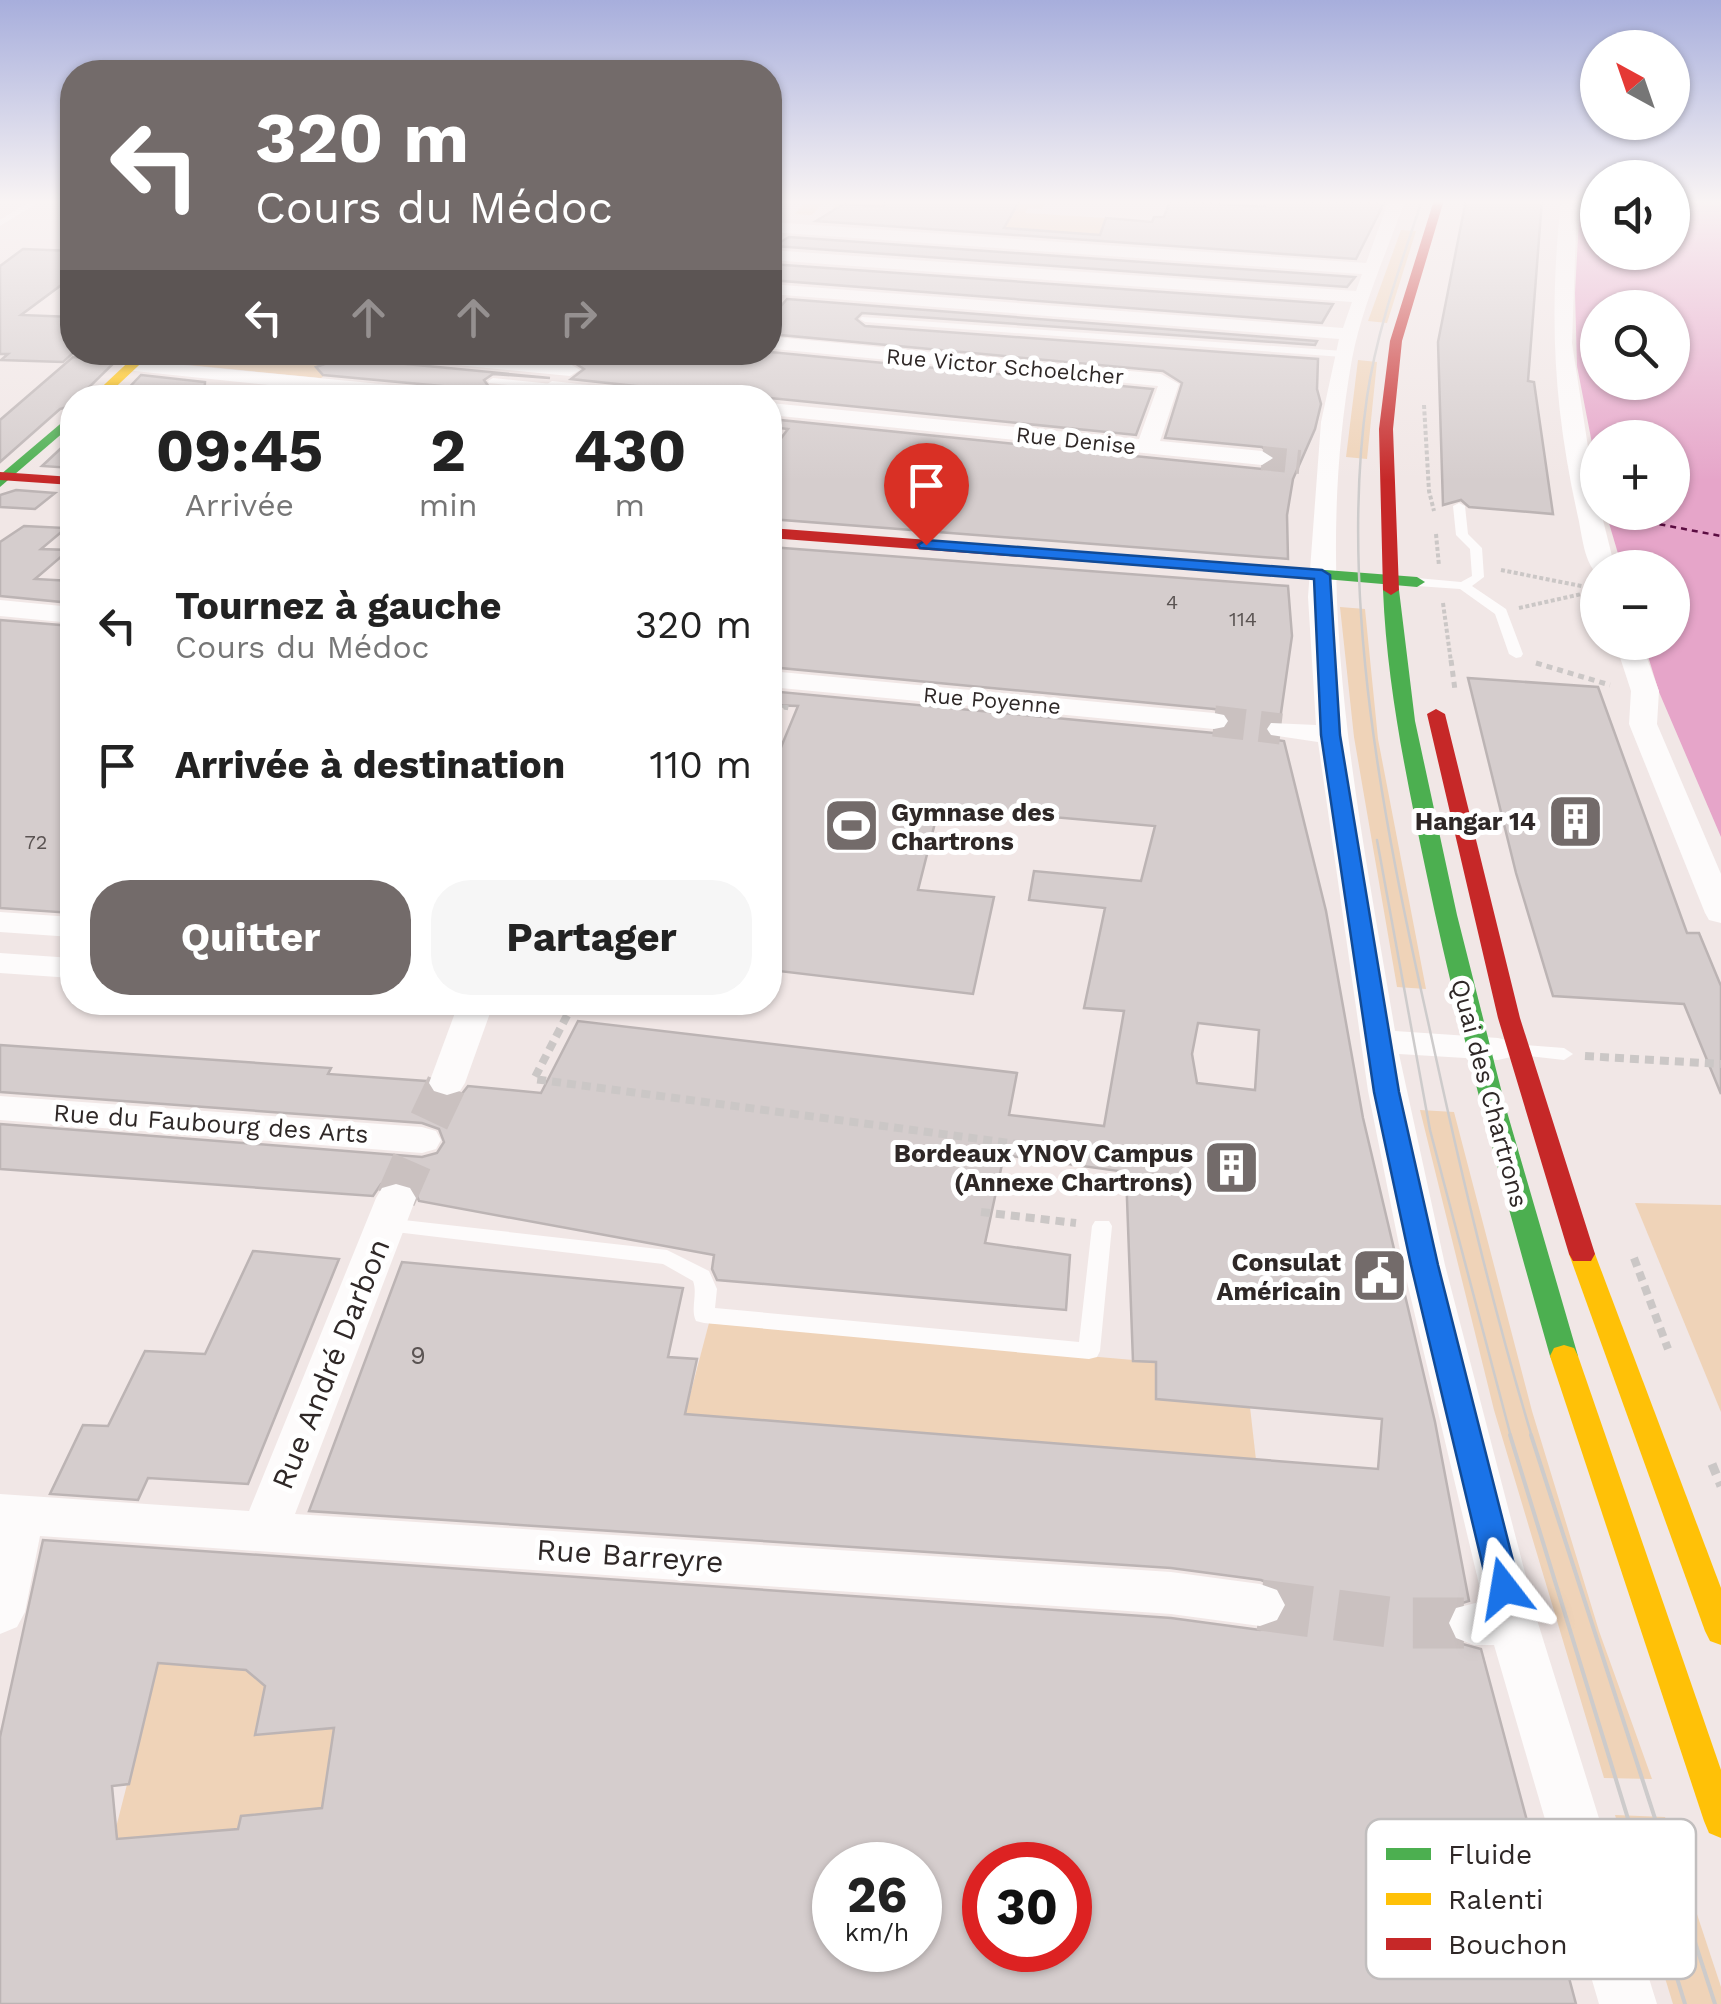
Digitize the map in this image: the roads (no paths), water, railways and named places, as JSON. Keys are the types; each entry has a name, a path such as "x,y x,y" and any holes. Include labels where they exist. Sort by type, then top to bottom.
{"main road":[{"path":"782,534 1390,580 1416,572 1404,342 1416,294"},
{"path":"1404,342 1419,294"},
{"name":"Quai des Chartrons","path":"1404,342 1386,429 1390,580 1408,738 1477,1048 1565,1361 1721,1821"},
{"path":"111,385 133,365"},
{"path":"2,478 60,428"},
{"path":"2,478 60,480"},
{"name":"Quai des Chartrons","path":"1430,687 1519,1051 1617,1358 1721,1631"}],"street":[{"path":"788,294 815,300 1346,344"},
{"path":"815,300 820,294"},
{"path":"1312,294 1362,297"},
{"path":"1363,294 1346,344 1321,464 1330,735 1378,1040 1493,1623 1562,1819"},
{"path":"1562,294 1556,363 1598,550"},
{"name":"Rue Victor Schoelcher","path":"782,338 1161,380 1169,384 1147,447"},
{"path":"190,365 355,385"},
{"path":"519,365 570,370"},
{"path":"554,385 575,365"},
{"name":"Rue Denise","path":"782,410 1262,458"},
{"path":"0,608 60,614"},
{"path":"1634,660 1645,691 1643,724 1721,913"},
{"name":"Rue Poyenne","path":"782,681 1214,721"},
{"path":"1280,729 1330,735"},
{"path":"0,922 60,926"},
{"path":"0,963 60,967"},
{"path":"446,1084 472,1015"},
{"path":"1378,1040 1519,1051"},
{"name":"Rue du Faubourg des Arts","path":"0,1108 409,1169"},
{"name":"Rue André Darbon","path":"265,1530 409,1169"},
{"path":"0,1612 10,1515"},
{"name":"Rue Barreyre","path":"10,1515 1170,1593 1260,1605"},
{"path":"1619,1979 1628,2004"}],"lane":[{"path":"865,319 1346,344"},
{"path":"493,381 513,385"},
{"path":"1459,506 1462,535 1476,548 1479,566 1478,577 1464,586"},
{"path":"1416,572 1464,586 1501,612 1516,654"},
{"path":"1519,1051 1564,1054"},
{"path":"409,1169 667,1257 702,1276 707,1289 704,1315 1090,1350 1102,1226"}],"tunnel":[{"path":"1262,458 1300,462"},
{"path":"1214,721 1281,729"},
{"path":"429,1121 447,1083"},
{"path":"396,1198 413,1159"},
{"path":"1260,1605 1397,1623 1474,1623"}],"tram line":[{"path":"1392,294 1371,372 1360,474 1358,553 1371,713 1397,873 1452,1129 1532,1437"},
{"path":"1377,840 1430,1130 1511,1437"},
{"path":"1510,1435 1628,1819"},
{"path":"1531,1435 1655,1819"},
{"path":"1696,1945 1715,2004"},
{"path":"1677,1979 1685,2004"}],"place":[{"name":"Hangar 14","path":"1575,821"},
{"name":"Gymnase des Chartrons","path":"852,826"},
{"name":"Bordeaux YNOV Campus (Annexe Chartrons)","path":"1232,1167"},
{"name":"Consulat Américain","path":"1380,1276"}]}
